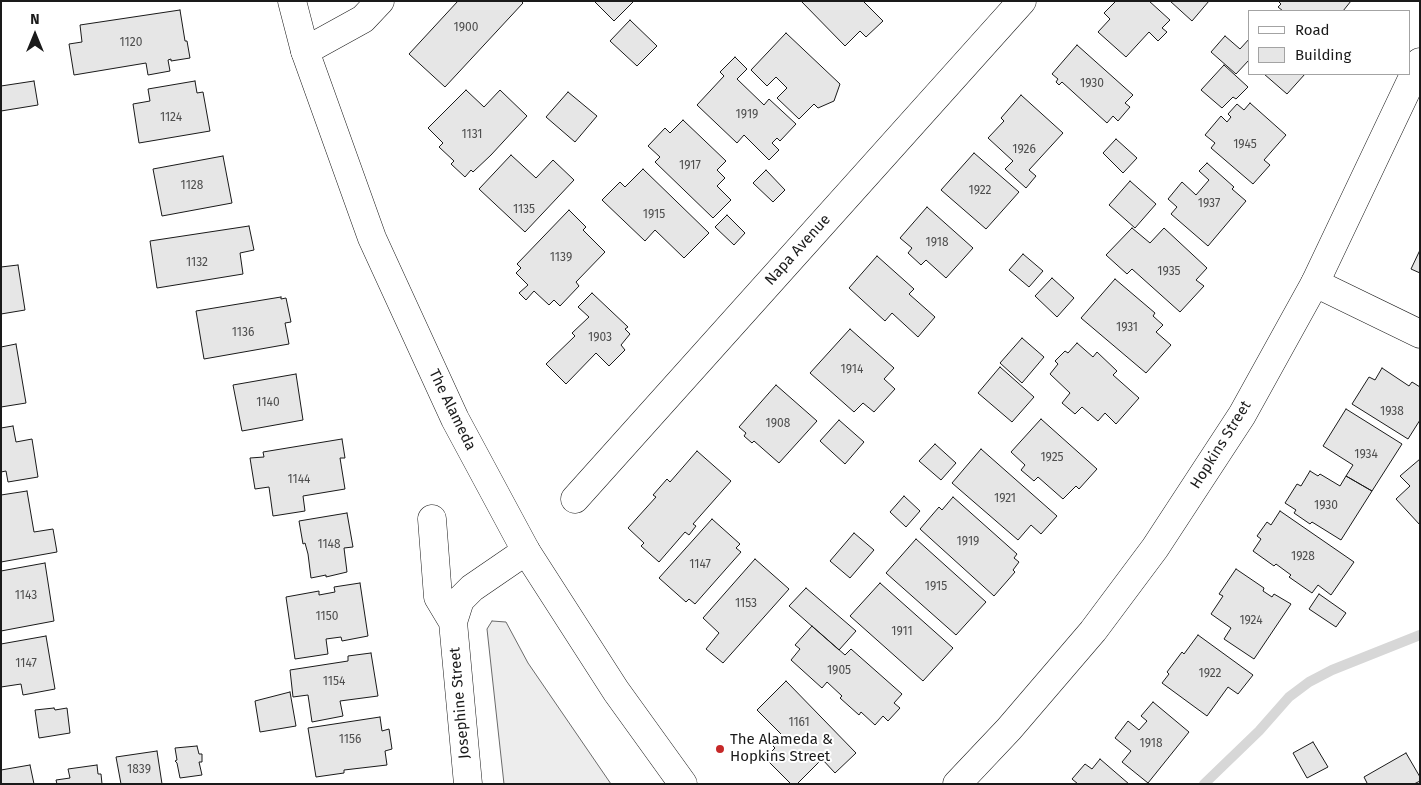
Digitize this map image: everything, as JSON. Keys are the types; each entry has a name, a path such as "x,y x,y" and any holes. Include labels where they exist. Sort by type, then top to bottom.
{"street":[{"name":"The Alameda","path":"292,1 305,51 372,238 455,419 526,551 616,691 684,784"},
{"path":"305,51 363,19 380,1"},
{"name":"Napa Avenue","path":"575,499 1022,1"},
{"name":"Hopkins Street","path":"957,784 1009,729 1093,632 1155,548 1242,415 1315,283 1420,62"},
{"path":"1315,283 1420,334"},
{"name":"Josephine Street","path":"432,519 438,597 453,622"},
{"name":"Josephine Street","path":"468,784 453,622 460,600 472,588 526,551"}],"shaded area":[{"path":"492,621 506,622 528,663 611,784 504,784 487,629"}],"building":[{"path":"458,1 521,1 523,3 445,87 409,54"},
{"path":"594,1 634,1 614,21"},
{"path":"801,1 863,1 883,21 866,37 860,31 845,46"},
{"path":"1116,1 1149,1 1170,20 1162,28 1167,32 1158,41 1149,32 1126,57 1098,32 1110,19 1104,13"},
{"path":"1170,1 1209,1 1192,21"},
{"path":"1278,1 1351,1 1344,10 1282,10 1278,7 1281,4"},
{"path":"180,10 190,58 168,60 170,71 148,75 146,63 74,75 69,44 82,42 80,25"},
{"path":"630,20 657,46 637,66 610,41"},
{"path":"786,33 840,84 834,101 818,108 814,104 799,119 777,98 787,88 776,77 767,86 751,70"},
{"path":"1225,36 1240,49 1248,40 1248,61 1236,74 1211,52"},
{"path":"1077,45 1133,95 1125,103 1130,107 1118,121 1113,116 1107,123 1062,82 1059,85 1056,82 1058,79 1052,74"},
{"path":"735,57 747,69 737,79 764,105 769,99 796,124 780,141 777,138 772,143 779,150 769,160 744,135 737,143 697,105 724,76 720,72"},
{"path":"1224,65 1248,87 1236,99 1233,97 1222,108 1201,90"},
{"path":"1265,75 1304,75 1287,94"},
{"path":"34,81 38,105 1,111 1,86"},
{"path":"195,81 197,93 203,92 210,131 139,143 133,104 150,101 148,89"},
{"path":"466,90 484,107 500,90 527,116 491,155 465,177 451,164 454,161 439,147 443,143 428,128"},
{"path":"568,92 597,116 575,142 546,117"},
{"path":"1021,95 1063,133 1029,170 1036,176 1026,188 1005,169 1013,161 988,138 1004,121 1001,118"},
{"path":"1250,103 1286,135 1264,160 1270,165 1253,184 1211,148 1215,143 1205,135 1221,116 1227,122 1231,117 1228,114 1237,104 1244,110"},
{"path":"683,120 726,161 717,170 725,178 717,186 731,200 713,218 655,162 660,157 648,146 665,128 670,133"},
{"path":"1116,139 1137,158 1123,173 1103,153"},
{"path":"974,153 1019,192 986,229 941,190"},
{"path":"511,155 536,178 553,160 574,180 525,232 479,189"},
{"path":"223,156 232,203 162,216 153,169"},
{"path":"1207,163 1234,187 1232,189 1246,201 1208,246 1171,214 1177,207 1168,199 1182,182 1196,195 1209,180 1199,171"},
{"path":"643,169 709,233 684,258 655,230 645,241 602,200 620,182 625,187"},
{"path":"766,170 785,190 773,202 753,183"},
{"path":"1130,181 1156,204 1135,228 1109,205"},
{"path":"927,207 973,248 946,278 926,260 921,265 908,253 912,248 900,238"},
{"path":"569,210 586,227 583,230 605,252 576,282 579,286 560,306 554,300 549,305 534,291 526,300 519,293 528,285 516,273 521,268 517,264"},
{"path":"727,215 745,233 734,245 715,227"},
{"path":"249,226 254,250 240,253 243,274 157,288 150,241"},
{"path":"1132,228 1150,243 1164,228 1207,268 1196,280 1204,286 1180,312 1132,269 1127,274 1106,255"},
{"path":"1420,250 1420,273 1411,269"},
{"path":"1023,254 1043,271 1029,287 1009,270"},
{"path":"877,256 914,289 909,294 935,317 918,337 892,313 885,321 849,288"},
{"path":"18,265 25,310 1,314 1,267"},
{"path":"1052,278 1074,298 1057,317 1035,296"},
{"path":"1115,279 1155,313 1153,316 1163,325 1156,332 1171,345 1146,373 1081,318"},
{"path":"592,293 628,327 625,329 630,334 621,345 625,350 609,366 596,353 566,384 546,364 575,336 572,333 589,317 578,307"},
{"path":"281,297 281,299 286,298 291,322 285,323 289,344 204,359 196,311"},
{"path":"850,329 894,368 884,379 895,389 874,412 863,403 854,412 810,373"},
{"path":"1022,338 1044,357 1022,383 1000,363"},
{"path":"1077,343 1093,357 1097,352 1117,371 1113,375 1139,398 1116,424 1105,413 1098,421 1082,407 1075,414 1062,403 1070,393 1050,374 1058,364 1055,361 1065,351 1068,353"},
{"path":"16,344 26,403 1,407 1,347"},
{"path":"1000,367 1034,397 1012,422 978,393"},
{"path":"1382,368 1409,386 1412,382 1420,387 1420,420 1408,439 1352,404 1369,377 1375,380"},
{"path":"296,374 303,420 242,431 233,385"},
{"path":"776,385 817,421 779,463 754,441 752,443 744,436 746,433 739,427"},
{"path":"1346,409 1402,444 1372,491 1346,476 1353,465 1323,446"},
{"path":"1041,419 1097,469 1079,489 1076,486 1063,499 1038,477 1034,481 1021,470 1025,465 1011,452"},
{"path":"839,420 864,442 845,464 820,441"},
{"path":"13,426 16,442 32,439 38,477 8,482 6,471 1,472 1,428"},
{"path":"342,439 345,458 340,458 345,489 303,496 305,511 273,516 269,487 255,489 250,458 264,457 263,452"},
{"path":"935,444 956,463 941,480 919,461"},
{"path":"981,449 1057,516 1041,534 1031,525 1018,540 952,483"},
{"path":"697,451 731,481 693,524 696,526 689,535 685,532 659,562 641,546 644,543 628,528 656,497 653,495 667,479 670,482"},
{"path":"1420,459 1420,525 1396,499 1410,486 1400,476"},
{"path":"1310,471 1318,476 1320,474 1340,486 1346,476 1372,491 1341,540 1312,522 1310,524 1294,513 1296,510 1285,503 1297,484 1301,486"},
{"path":"27,491 34,532 53,529 57,552 1,562 1,495"},
{"path":"904,496 920,511 906,527 890,512"},
{"path":"953,497 1017,554 1014,558 1019,562 1013,570 1015,572 994,596 920,529 939,507 942,510"},
{"path":"1280,511 1354,562 1331,595 1318,585 1312,593 1289,577 1291,575 1276,564 1274,566 1253,551 1261,539 1257,536 1267,522 1271,525"},
{"path":"347,513 353,547 344,548 347,572 311,578 308,554 305,543 303,544 299,521"},
{"path":"712,519 740,544 736,548 741,552 695,604 689,599 686,602 659,578"},
{"path":"854,533 874,550 850,578 830,561"},
{"path":"916,539 986,602 956,635 886,573"},
{"path":"755,559 789,589 723,663 706,649 719,633 703,618"},
{"path":"45,563 54,621 1,631 1,571"},
{"path":"1236,569 1264,588 1263,591 1272,597 1274,594 1291,604 1254,659 1224,639 1231,628 1211,614 1223,596 1219,594"},
{"path":"360,583 368,636 342,641 341,637 326,639 328,654 295,659 286,597 319,591 319,595 335,592 334,587"},
{"path":"880,583 953,648 923,681 850,616"},
{"path":"806,588 856,631 839,650 789,606"},
{"path":"1319,594 1346,613 1336,627 1309,609"},
{"path":"812,626 845,655 851,649 902,694 894,703 900,708 888,721 883,716 875,725 861,712 859,715 840,698 842,696 827,682 822,688 791,660 800,649 795,645"},
{"path":"1198,635 1253,675 1238,694 1228,687 1207,716 1162,683 1169,674 1167,672 1182,652 1184,654"},
{"path":"46,636 55,689 23,695 21,684 1,687 1,644"},
{"path":"371,653 378,696 340,701 343,716 312,722 308,695 293,697 290,670 348,661 348,656"},
{"path":"786,681 856,753 835,773 822,759 797,784 791,784 765,758 783,736 757,710"},
{"path":"290,692 296,726 260,732 255,701"},
{"path":"1153,702 1189,732 1148,783 1122,762 1131,751 1115,738 1128,721 1139,730 1147,721 1141,716"},
{"path":"54,708 55,710 67,708 70,733 39,738 35,710"},
{"path":"380,717 382,731 389,729 392,749 385,751 387,765 344,770 344,773 316,777 308,728"},
{"path":"1313,742 1328,767 1307,778 1293,753"},
{"path":"197,746 199,754 202,754 202,762 199,762 202,775 180,778 175,761 177,760 175,748"},
{"path":"157,751 162,784 121,784 116,757"},
{"path":"1406,753 1420,777 1420,781 1414,784 1366,784 1364,777"},
{"path":"1100,759 1129,784 1078,784 1072,779 1085,764 1092,769"},
{"path":"30,765 34,784 1,784 1,770"},
{"path":"97,765 98,774 101,774 102,784 57,784 56,780 70,778 68,769"}],"waterway":[{"path":"1204,784 1259,731 1289,697 1309,682 1332,670 1420,635"}],"place":[{"name":"The Alameda & Hopkins Street","path":"720,749"}]}
